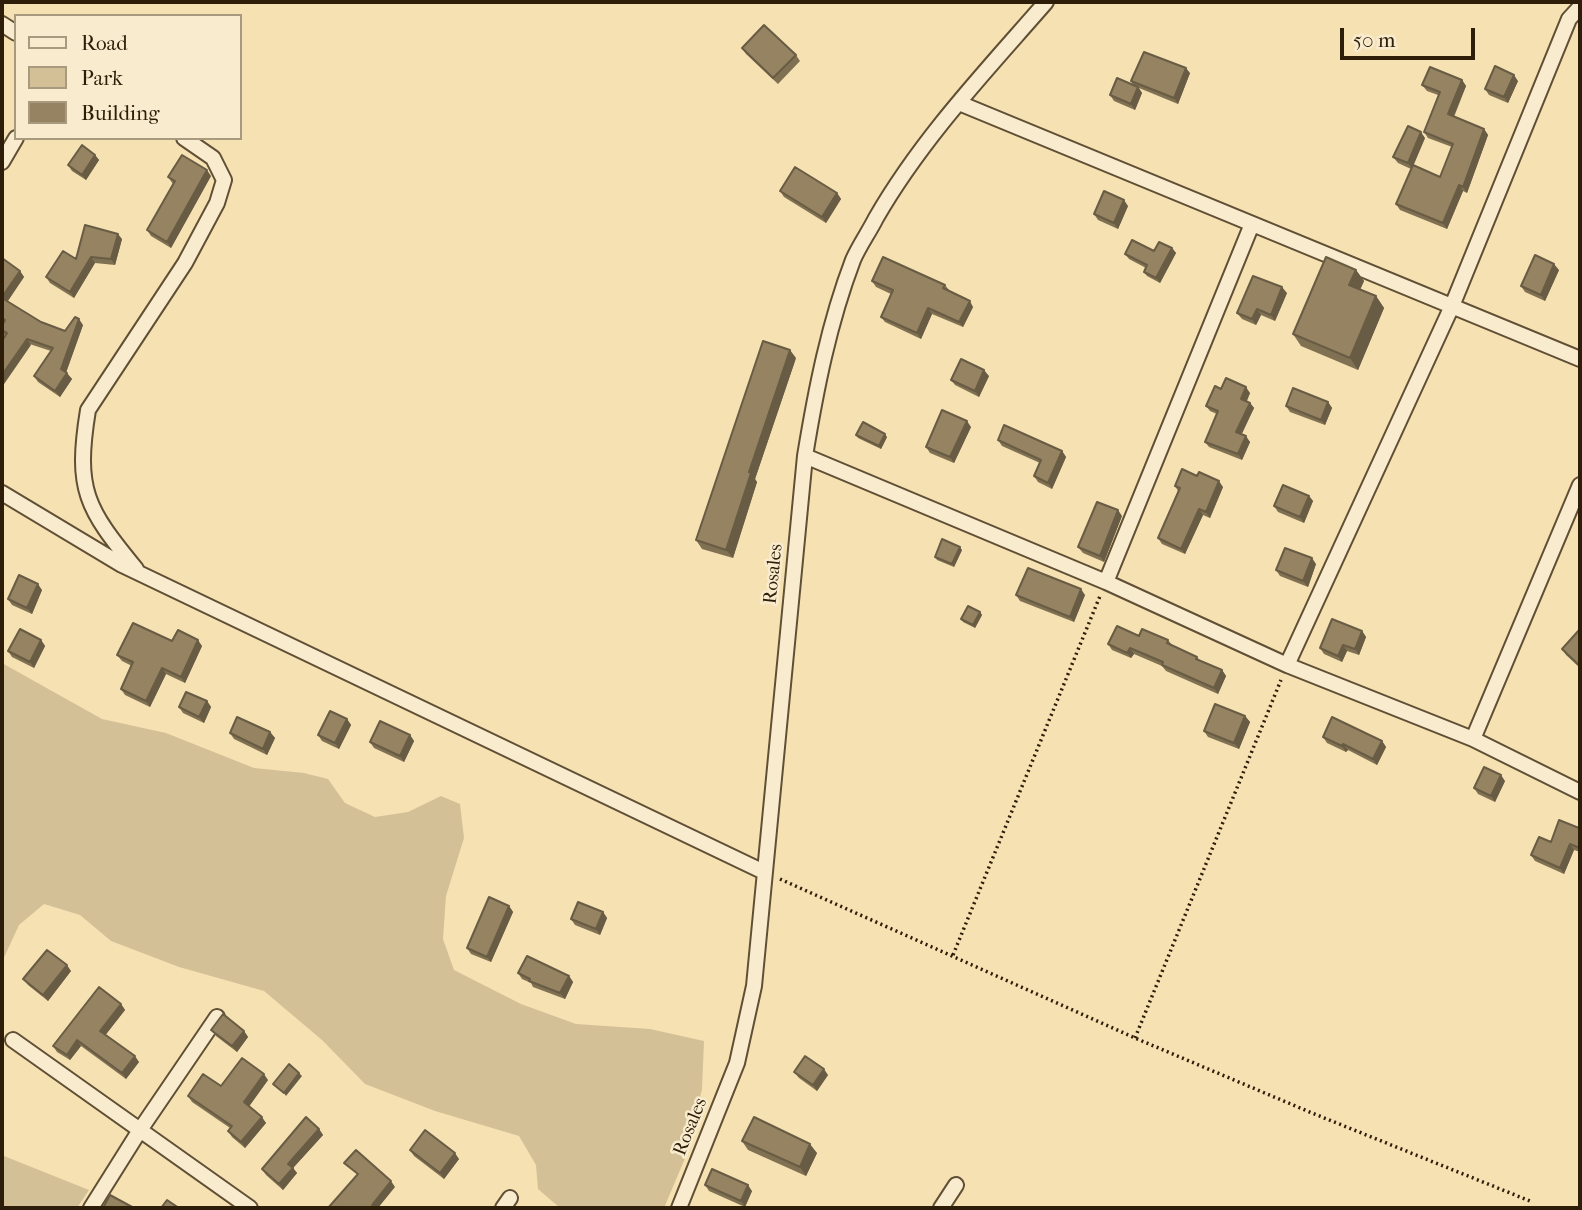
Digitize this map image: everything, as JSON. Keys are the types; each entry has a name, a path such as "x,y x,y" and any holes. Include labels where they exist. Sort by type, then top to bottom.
{"street":[{"name":"Rosales","path":"679,1208 737,1063 754,986 805,456 816,387 854,258 920,148 1046,2"},
{"path":"1287,665 1452,306 1569,19 1580,7"},
{"path":"959,103 1580,359"},
{"path":"2,162 15,140"},
{"path":"139,573 94,514 81,463 88,410 186,263 217,202 223,180 213,158 187,140"},
{"path":"1106,582 1252,224"},
{"path":"805,456 1106,582 1287,665 1473,739 1580,792"},
{"path":"1473,739 1580,485"},
{"path":"2,493 139,573 764,872"},
{"path":"91,1208 217,1017"},
{"path":"13,1040 250,1208"},
{"path":"941,1208 956,1185"}],"path":[{"path":"953,956 1106,582"},
{"path":"1135,1038 1287,665"},
{"path":"764,872 1135,1038 1530,1201"}],"green space":[{"path":"2,663 102,719 166,733 254,768 304,773 328,779 345,803 375,817 408,812 441,796 460,804 464,838 446,896 443,939 454,970 521,1004 576,1024 650,1029 704,1041 702,1089 686,1156 664,1208 560,1208 538,1189 536,1165 519,1136 435,1111 365,1084 322,1040 264,991 179,967 111,941 80,915 44,904 19,925 2,962"},
{"path":"2,1154 89,1190 77,1208 2,1208"}],"building":[{"path":"764,25 796,55 773,78 742,48"},
{"path":"1144,52 1186,68 1174,98 1131,81"},
{"path":"1495,66 1514,75 1504,97 1485,89"},
{"path":"1430,67 1462,80 1448,114 1484,129 1463,187 1459,185 1443,223 1396,204 1413,165 1440,177 1453,144 1424,132 1440,92 1422,85"},
{"path":"1117,78 1138,87 1131,104 1110,95"},
{"path":"1408,126 1421,132 1408,163 1393,157"},
{"path":"82,145 95,155 82,175 68,165"},
{"path":"182,155 207,170 167,242 147,230 175,181 168,177"},
{"path":"795,167 837,193 822,217 780,191"},
{"path":"1104,191 1124,200 1114,223 1094,214"},
{"path":"85,225 118,234 111,259 91,257 70,292 46,277 63,251 76,259"},
{"path":"1132,240 1154,251 1159,242 1172,248 1156,278 1144,272 1147,265 1125,254"},
{"path":"1535,255 1554,264 1541,295 1521,286"},
{"path":"883,257 945,285 943,288 970,301 959,322 928,308 917,333 881,317 893,290 872,281"},
{"path":"1326,257 1356,270 1349,285 1376,296 1350,358 1293,334"},
{"path":"2,258 20,271 2,297"},
{"path":"1253,276 1282,287 1271,315 1257,309 1252,319 1237,313"},
{"path":"2,298 41,322 65,331 75,317 79,319 61,369 67,373 55,391 34,376 53,348 27,339 2,375 2,341 7,333 2,330 5,320 2,318"},
{"path":"763,341 790,350 726,550 696,540"},
{"path":"961,359 984,370 975,391 951,380"},
{"path":"1226,378 1246,387 1241,399 1250,403 1236,432 1246,436 1238,454 1205,442 1218,411 1206,406 1215,386 1221,389"},
{"path":"1293,388 1328,402 1321,420 1286,406"},
{"path":"942,410 967,421 950,457 926,447"},
{"path":"863,422 885,434 879,446 856,435"},
{"path":"1004,425 1062,451 1048,483 1034,476 1041,460 998,440"},
{"path":"1182,469 1197,476 1199,472 1219,481 1206,512 1199,509 1181,549 1158,538 1180,488 1175,486"},
{"path":"1283,485 1309,496 1300,517 1274,506"},
{"path":"1097,502 1118,510 1100,556 1078,547"},
{"path":"942,539 960,547 952,564 935,557"},
{"path":"1285,548 1312,558 1303,581 1276,570"},
{"path":"1028,568 1081,589 1070,617 1016,595"},
{"path":"19,575 38,584 27,608 8,599"},
{"path":"968,606 980,612 973,625 961,619"},
{"path":"1332,619 1362,631 1355,649 1343,645 1338,656 1320,648"},
{"path":"133,623 172,641 178,630 198,640 181,677 162,668 146,701 121,689 133,662 117,655"},
{"path":"1117,626 1139,636 1142,629 1222,670 1214,688 1130,648 1127,653 1108,644"},
{"path":"20,629 41,640 30,662 8,651"},
{"path":"1580,629 1580,666 1562,649"},
{"path":"186,692 207,701 199,717 179,707"},
{"path":"1215,704 1245,716 1234,743 1204,731"},
{"path":"330,711 347,719 335,743 318,735"},
{"path":"237,717 270,732 263,749 230,733"},
{"path":"1332,717 1382,741 1373,759 1323,737"},
{"path":"380,721 410,735 400,756 370,742"},
{"path":"1484,767 1501,775 1491,796 1474,788"},
{"path":"1559,820 1579,828 1580,825 1580,848 1570,844 1560,868 1531,855 1539,837 1551,842"},
{"path":"489,897 509,906 487,957 467,948"},
{"path":"578,902 603,912 596,929 571,919"},
{"path":"47,950 67,965 43,995 23,979"},
{"path":"527,956 569,976 560,993 529,981 530,979 518,973"},
{"path":"99,987 121,1004 100,1031 135,1056 122,1073 77,1040 67,1055 53,1046"},
{"path":"223,1014 244,1031 232,1046 211,1030"},
{"path":"805,1056 824,1069 813,1085 794,1072"},
{"path":"242,1058 264,1074 244,1102 262,1117 241,1142 228,1131 232,1126 188,1096 203,1074 221,1086"},
{"path":"289,1064 299,1073 284,1093 273,1084"},
{"path":"306,1117 319,1129 288,1164 293,1168 279,1184 262,1169"},
{"path":"754,1117 810,1144 800,1167 742,1141"},
{"path":"425,1130 455,1153 440,1173 410,1150"},
{"path":"356,1150 391,1181 372,1205 377,1208 328,1208 358,1174 344,1163"},
{"path":"712,1169 748,1185 741,1201 705,1185"},
{"path":"110,1195 134,1208 103,1208"},
{"path":"167,1200 179,1208 161,1208"}]}
